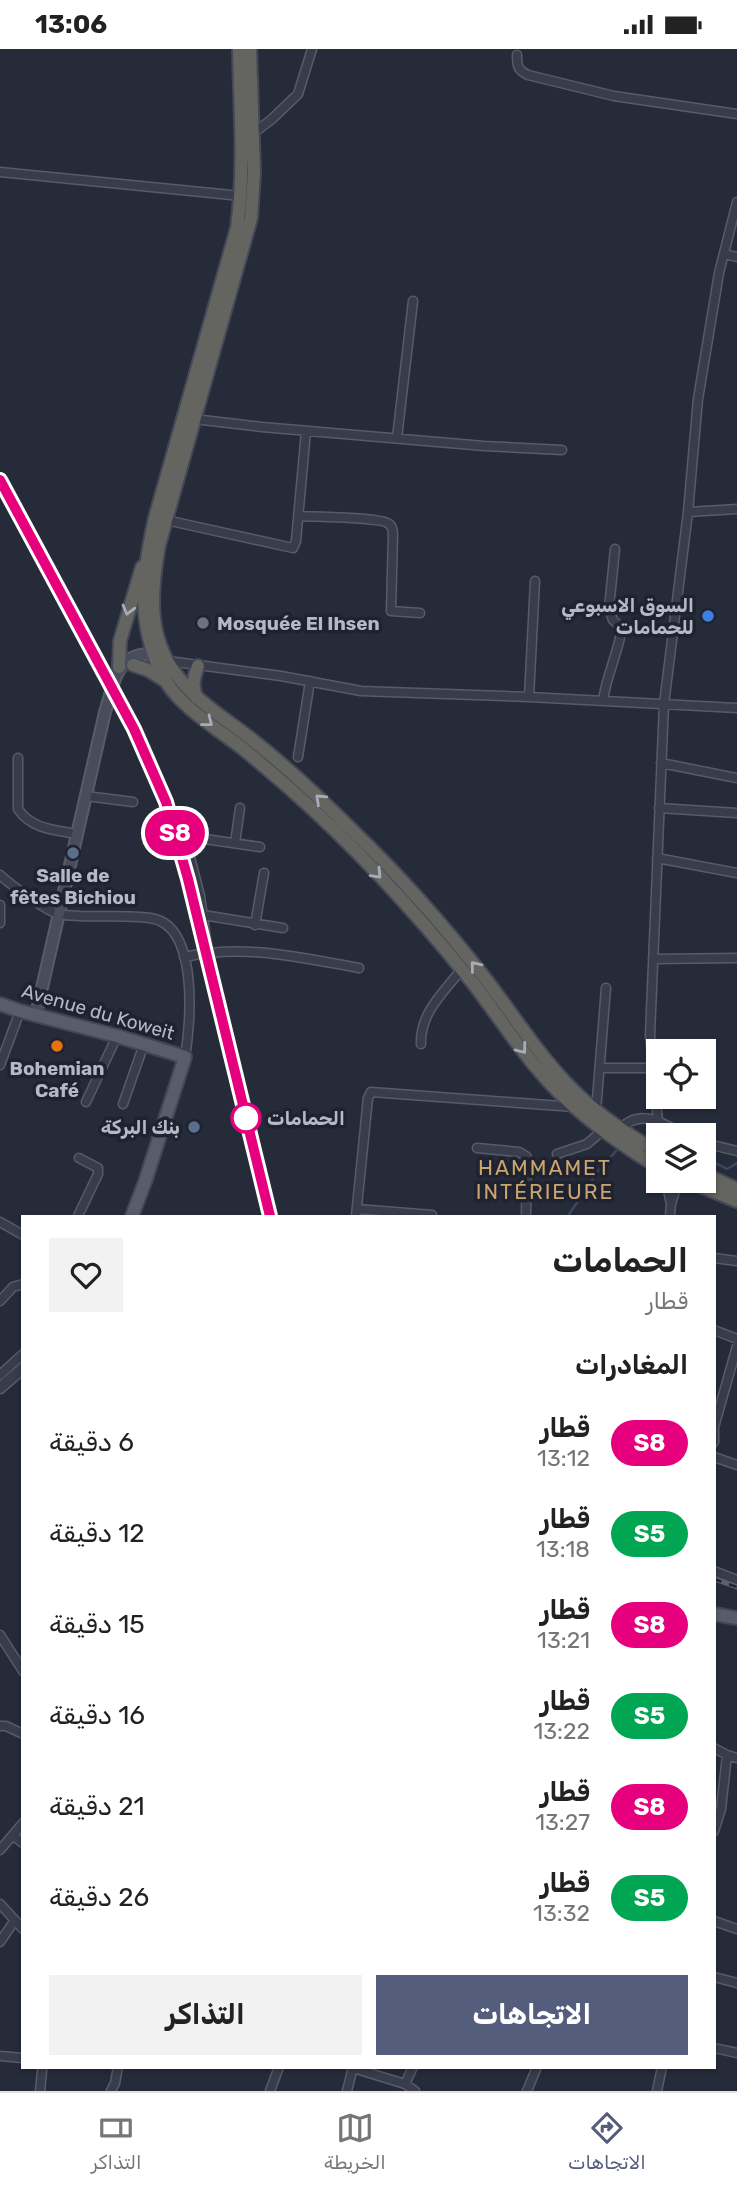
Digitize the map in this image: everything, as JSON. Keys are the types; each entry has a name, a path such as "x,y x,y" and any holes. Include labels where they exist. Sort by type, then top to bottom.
{"highway":[{"path":"166,681 164,658 153,616 152,589 159,545 251,218 254,173 239,49"},
{"path":"118,671 120,641 132,596 147,554 158,506 237,228 247,130 250,49"},
{"path":"147,554 144,611 147,635 186,689 296,776 354,831 443,927 569,1086 646,1157"},
{"path":"133,665 166,681 185,703 289,788 346,842 387,884 461,970 537,1069 574,1107 603,1131 646,1147"},
{"path":"197,698 193,680 198,666"},
{"path":"716,1179 737,1189"},
{"path":"716,1192 737,1201"}],"main road":[{"path":"36,1014 106,712 118,671 138,656 164,658"},
{"path":"118,671 164,658"},
{"name":"Avenue du Koweit","path":"0,1004 117,1035 185,1057 132,1215"},
{"path":"716,1614 737,1618"}],"street":[{"path":"247,130 259,129 298,94 312,49"},
{"path":"517,55 517,66 528,75 614,96 737,114"},
{"path":"0,172 242,196"},
{"path":"650,1039 664,704 688,512 698,399 724,254 737,202"},
{"path":"724,254 737,257"},
{"path":"397,438 412,301"},
{"path":"194,419 306,431 562,450"},
{"path":"166,520 290,548 296,544 306,431"},
{"path":"688,512 737,509"},
{"path":"298,516 388,523 393,534 391,611 419,613"},
{"path":"603,701 622,628 613,620 609,608 615,549"},
{"path":"529,697 535,581"},
{"path":"164,658 198,666 310,681 361,691 737,708"},
{"path":"298,757 310,681"},
{"path":"18,758 20,813 41,827 77,834"},
{"path":"662,763 737,778"},
{"path":"86,796 133,802"},
{"path":"235,843 240,808"},
{"path":"659,808 737,813"},
{"path":"208,953 197,879 186,842 191,837 260,847"},
{"path":"657,858 737,873"},
{"path":"255,925 264,873"},
{"path":"0,875 11,885 58,914 156,919 167,923 181,942 184,957 190,1003 190,1027 185,1057"},
{"path":"0,905 0,923"},
{"path":"202,915 283,928"},
{"path":"184,957 231,950 262,951 359,968"},
{"path":"653,959 737,958"},
{"path":"421,1044 421,1029 430,1007 461,970"},
{"path":"596,1111 606,988"},
{"path":"0,1065 20,1011"},
{"path":"86,1102 117,1035"},
{"path":"123,1104 144,1044"},
{"path":"601,1068 646,1068"},
{"path":"432,1215 357,1213 368,1098 371,1092 574,1107"},
{"path":"657,1109 658,1121"},
{"path":"623,1138 641,1119"},
{"path":"623,1138 629,1121 641,1119 662,1123"},
{"path":"557,1154 587,1145 603,1131"},
{"path":"716,1146 737,1151"},
{"path":"477,1148 519,1152 527,1157 526,1215"},
{"path":"78,1215 98,1174 98,1168 79,1158"},
{"path":"669,1193 671,1204"},
{"path":"670,1215 674,1193"},
{"path":"0,1222 21,1234"},
{"path":"716,1258 737,1261"},
{"path":"0,1301 13,1287 21,1285"},
{"path":"716,1331 737,1339"},
{"path":"716,1417 737,1346"},
{"path":"0,1377 21,1356"},
{"path":"0,1377 21,1361"},
{"path":"0,1388 21,1370"},
{"path":"716,1458 737,1465"},
{"path":"716,1572 737,1580"},
{"path":"0,1635 21,1668"},
{"path":"0,1726 21,1733"},
{"path":"716,1749 737,1758"},
{"path":"716,1825 721,1809 727,1755"},
{"path":"0,1850 21,1826"},
{"path":"13,1836 21,1842"},
{"path":"0,1904 21,1927"},
{"path":"0,1942 15,1920"},
{"path":"716,1922 737,1929"},
{"path":"716,1978 737,1983"},
{"path":"716,2049 737,2053"},
{"path":"0,2056 21,2057"},
{"path":"111,2091 116,2083 118,2069"},
{"path":"270,2091 278,2069"},
{"path":"348,2091 353,2069"},
{"path":"356,2069 405,2084 415,2091"},
{"path":"405,2084 412,2069"},
{"path":"527,2091 536,2069"},
{"path":"657,2091 662,2069"},
{"path":"40,2091 41,2071"}],"waterway":[{"path":"569,1215 598,1171 616,1151"},
{"path":"716,1163 727,1169 737,1163"}],"railway":[{"path":"0,480 134,729 166,802 188,879 270,1215"},
{"path":"716,1580 737,1587"}],"train":[{"name":"S8","path":"0,480 134,729 166,802 188,879 270,1215"}],"place":[{"name":"السوق الاسبوعي للحمامات","path":"708,616"},
{"name":"Mosquée El Ihsen","path":"203,623"},
{"name":"Salle de fêtes Bichiou","path":"73,853"},
{"name":"Bohemian Café","path":"57,1046"},
{"name":"الحمامات","path":"246,1118"},
{"name":"بنك البركة","path":"194,1127"}],"district":[{"name":"HAMMAMET INTÉRIEURE","path":"545,1179"}]}
